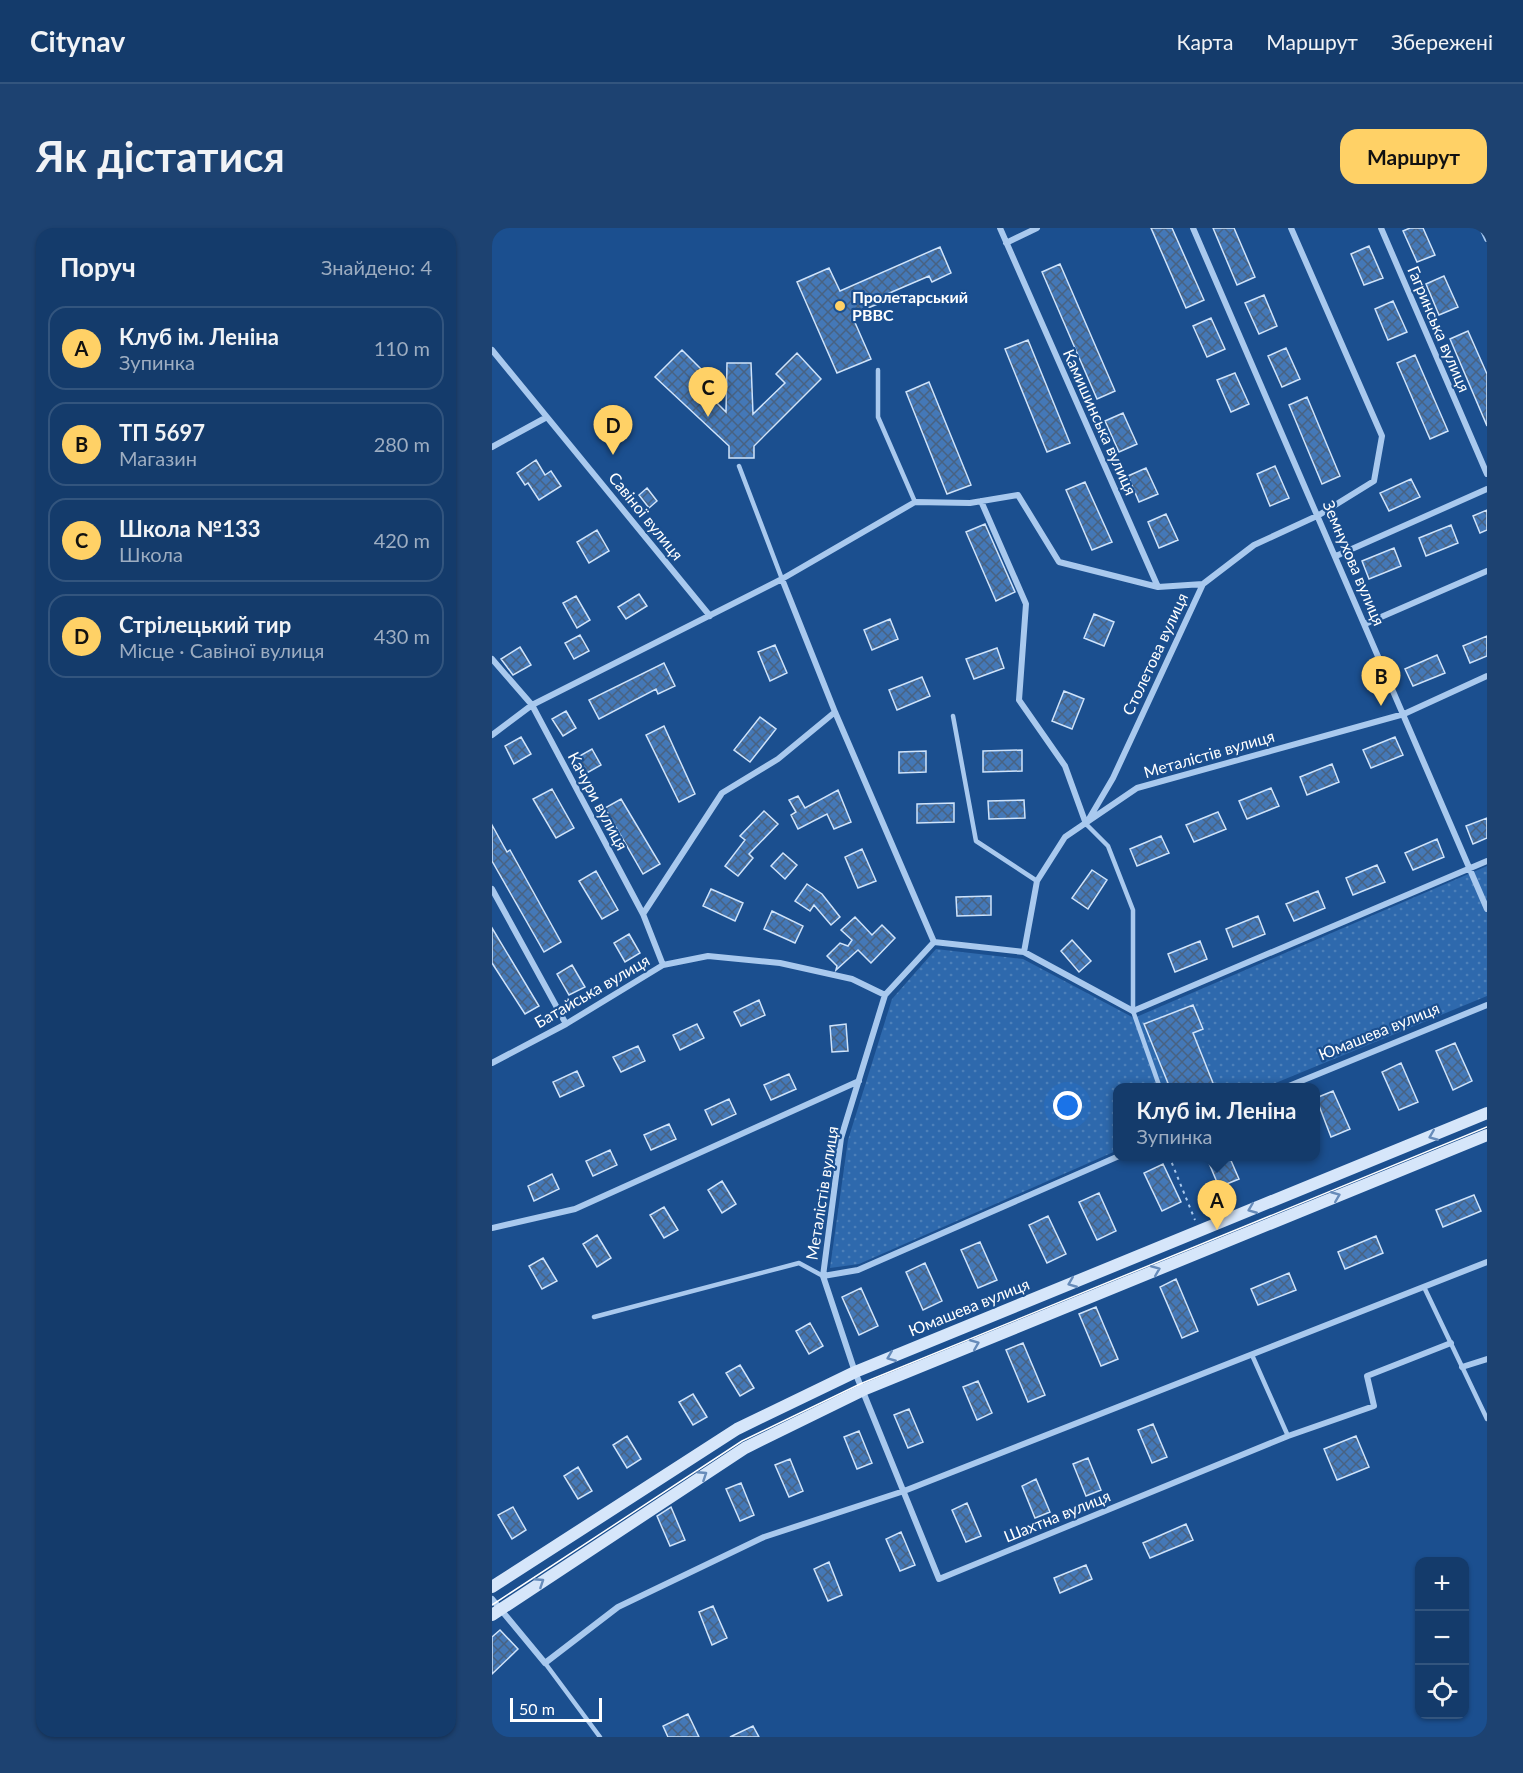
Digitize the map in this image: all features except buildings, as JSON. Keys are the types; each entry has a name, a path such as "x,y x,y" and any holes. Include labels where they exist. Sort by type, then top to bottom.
{"main road":[{"name":"Юмашева вулиця","path":"492,1587 737,1429 855,1372 1487,1113"},
{"path":"495,1607 745,1448 863,1390 1487,1135"}],"street":[{"name":"Камишинська вулиця","path":"1000,228 1158,586"},
{"path":"1006,243 1037,228"},
{"name":"Земнухова вулиця","path":"1193,228 1320,515 1487,909"},
{"name":"Столетова вулиця","path":"1086,824 1113,778 1203,584 1254,545 1320,515 1374,481 1382,436 1290,228"},
{"name":"Гагринська вулиця","path":"1381,228 1487,474"},
{"path":"1482,228 1487,239"},
{"name":"Савіної вулиця","path":"492,350 710,616"},
{"path":"492,447 547,417"},
{"path":"1336,556 1487,489"},
{"path":"492,735 531,705 782,579 915,502 981,501 1018,495 1059,561 1158,586 1203,584"},
{"path":"981,501 1026,604 1019,700 1065,766 1086,824"},
{"path":"1365,624 1487,571"},
{"path":"782,579 835,712 934,942 1024,952 1133,1011 1487,861"},
{"name":"Качури вулиця","path":"492,659 531,705 643,914 663,965"},
{"name":"Металістів вулиця","path":"1024,952 1037,881 1065,837 1137,788 1404,714 1487,676"},
{"path":"643,914 722,793 778,759 835,712"},
{"path":"492,889 566,1024"},
{"name":"Металістів вулиця","path":"823,1276 841,1138 885,995 934,942"},
{"name":"Батайська вулиця","path":"492,1063 566,1024 663,965 708,956 780,963 852,980 885,995"},
{"name":"Юмашева вулиця","path":"1296,1083 1487,1005"},
{"path":"492,1228 575,1209 859,1081"},
{"path":"823,1276 858,1270 1113,1159"},
{"path":"495,1607 545,1663 618,1607 764,1538 904,1491 1487,1262"},
{"name":"Шахтна вулиця","path":"823,1276 855,1372 939,1579 1288,1436 1374,1406 1367,1376 1451,1343"},
{"path":"1462,1367 1487,1359"}],"lane":[{"path":"878,370 878,417 915,502"},
{"path":"739,466 782,579"},
{"path":"953,716 976,841 1037,881"},
{"path":"1086,824 1108,846 1133,910 1133,1011 1158,1083"},
{"path":"594,1317 799,1263 823,1276"},
{"path":"1424,1287 1487,1419"},
{"path":"1252,1355 1288,1436"},
{"path":"545,1663 600,1737"}],"path":[{"path":"1171,1161 1200,1230"}],"shaded area":[{"path":"1487,866 1487,996 1276,1083 1113,1083 1113,1152 859,1264 830,1268 848,1140 892,999 936,949 1023,959 1134,1018"}],"tram line":[{"path":"492,1605 742,1441 860,1384 1487,1127"}],"place":[{"name":"Пролетарський РВВС","path":"840,306"},
{"name":"Школа №133","path":"708,417"},
{"name":"Стрілецький тир","path":"613,455"},
{"name":"ТП 5697","path":"1381,706"},
{"name":"Клуб ім. Леніна","path":"1217,1230"}]}
